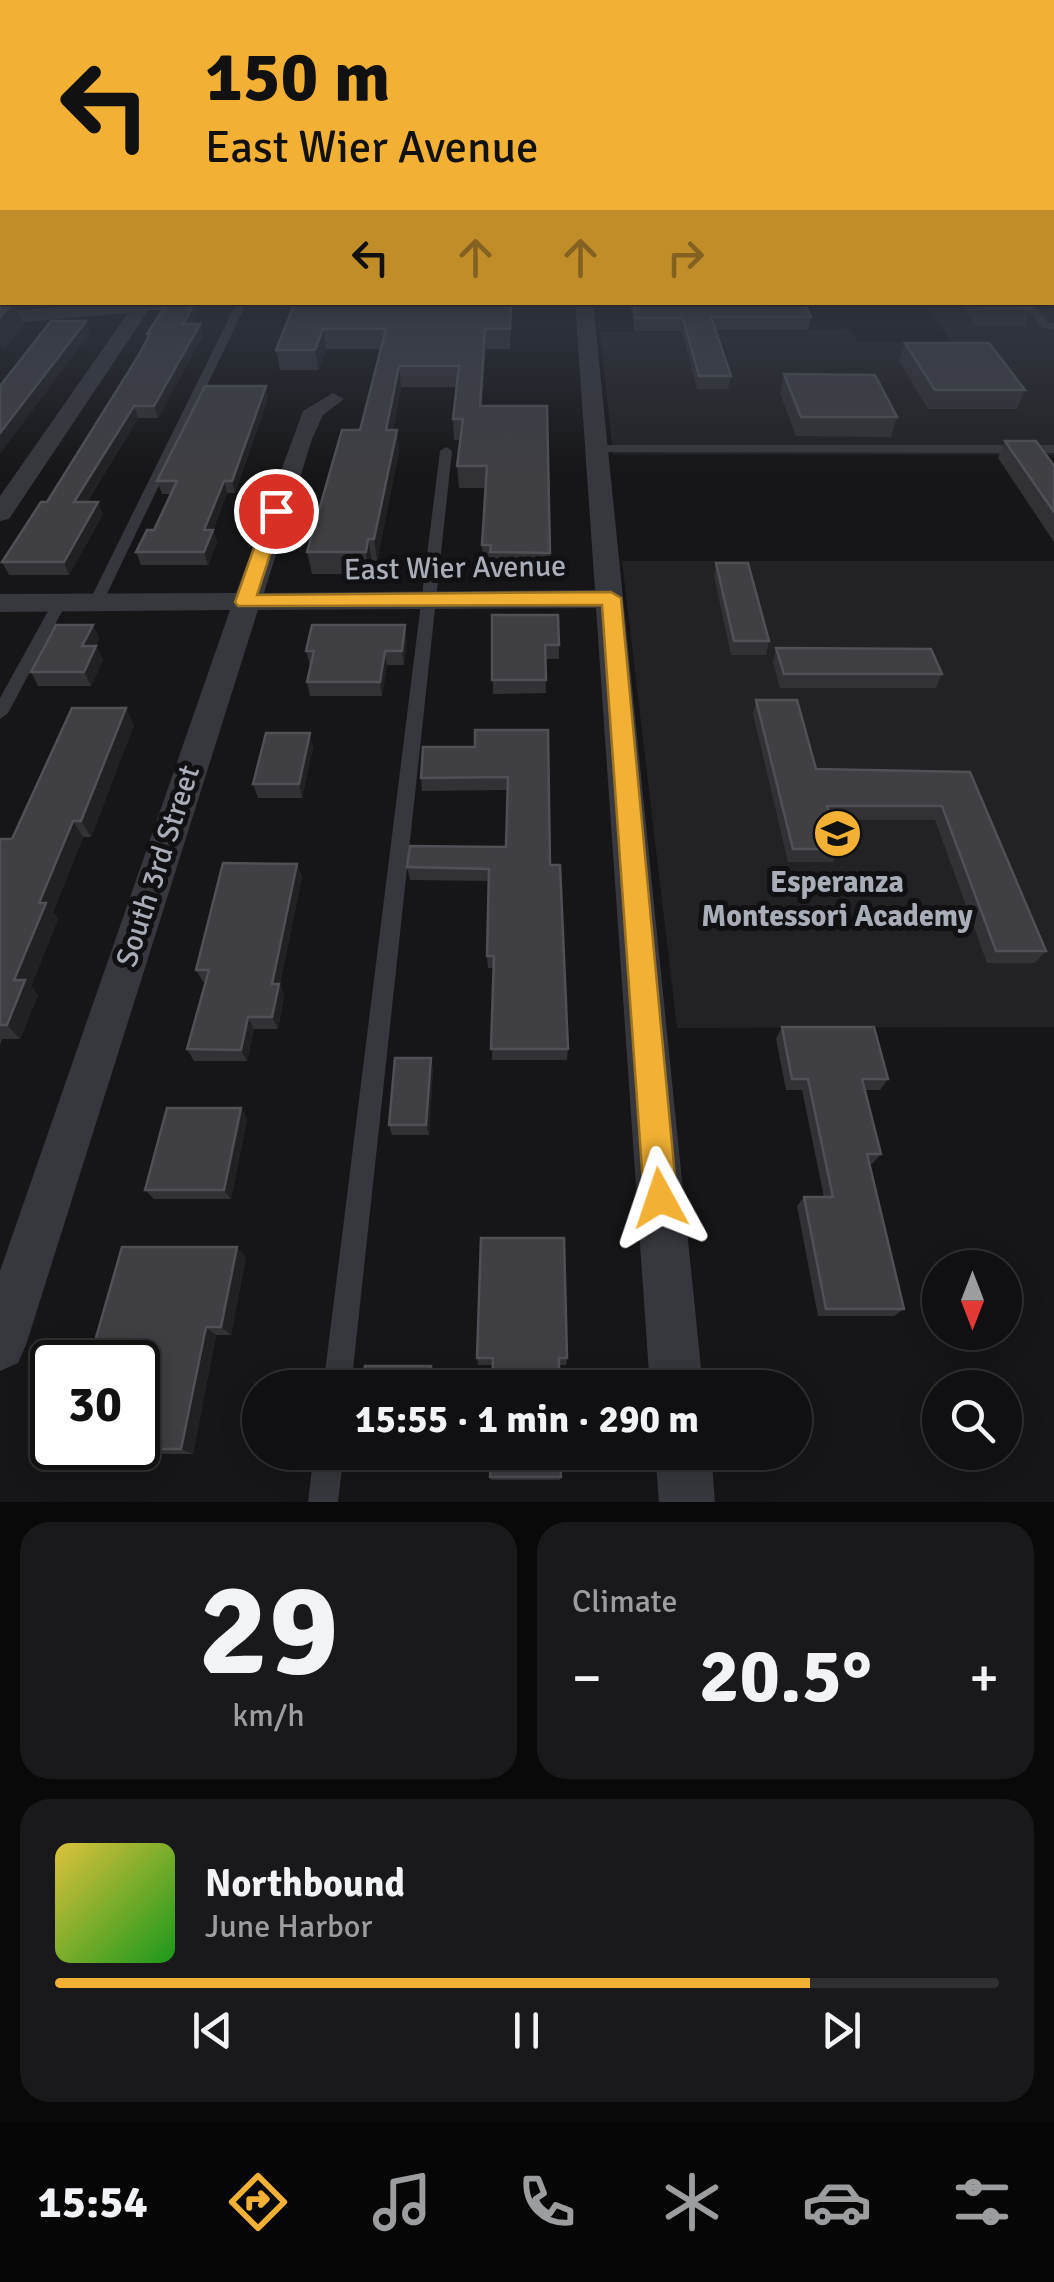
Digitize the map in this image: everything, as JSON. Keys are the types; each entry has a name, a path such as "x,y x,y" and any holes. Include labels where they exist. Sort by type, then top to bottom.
{"street":[{"path":"0,514 123,334"},
{"path":"587,334 675,1370"},
{"name":"South 3rd Street","path":"0,1345 301,439 314,411 333,399"},
{"name":"East Wier Avenue","path":"0,603 611,598"},
{"path":"684,1470 687,1502"}],"lane":[{"path":"96,602 226,334"},
{"path":"598,448 1054,449"},
{"path":"339,1370 446,450"},
{"path":"0,712 60,602"},
{"path":"323,1502 327,1470"}],"shaded area":[{"path":"600,334 853,334 858,342 951,342 946,334 1054,334 1054,455 613,454"},
{"name":"Esperanza Montessori Academy","path":"622,561 1054,561 1054,1027 677,1028"}],"building":[{"path":"41,334 76,334 0,433 0,386"},
{"path":"150,334 194,334 154,406 134,406 74,502 98,502 64,562 2,562 41,502 47,502"},
{"path":"282,334 321,334 315,350 276,350"},
{"path":"385,334 485,334 480,406 547,406 550,553 490,552 491,545 482,545 487,466 457,466 463,419 453,419 459,366 399,366 386,430 397,430 374,539 368,539 366,552 307,552 342,430 360,430"},
{"path":"687,334 717,334 731,376 699,376"},
{"path":"905,343 989,343 1025,390 935,390"},
{"path":"784,374 875,375 897,417 801,417"},
{"path":"205,386 266,386 232,481 224,481 204,530 213,530 204,552 136,552 147,530 154,530 177,481 157,481"},
{"path":"1005,441 1036,441 1054,466 1054,512"},
{"path":"716,563 748,563 769,641 734,641"},
{"path":"492,615 558,615 559,645 545,645 546,680 492,680"},
{"path":"56,625 93,625 82,646 96,646 84,672 31,672"},
{"path":"312,625 405,625 402,651 385,651 380,682 307,682 314,651 306,651"},
{"path":"776,648 931,649 942,674 784,674"},
{"path":"756,700 797,700 816,769 970,772 1046,951 996,951 942,806 827,806 839,849 793,849"},
{"path":"72,708 126,708 81,821 73,821 39,903 46,903 14,980 25,980 7,1025 0,1025 0,839 12,839"},
{"path":"475,730 548,730 550,865 560,865 568,1049 491,1049 494,956 487,956 489,869 407,867 410,846 506,847 508,777 421,778 423,747 475,747"},
{"path":"266,733 310,733 299,784 253,784"},
{"path":"223,863 297,864 272,984 279,984 272,1017 248,1017 241,1050 187,1049 209,970 196,970"},
{"path":"782,1027 874,1027 888,1079 862,1079 881,1154 867,1154 904,1309 826,1309 804,1197 833,1197 808,1079 792,1079"},
{"path":"395,1058 431,1058 426,1125 389,1125"},
{"path":"167,1108 241,1108 224,1190 145,1190"},
{"path":"481,1238 564,1238 567,1358 559,1358 559,1370 493,1370 493,1358 477,1358"},
{"path":"122,1247 237,1247 221,1327 206,1327 181,1449 160,1449 160,1340 95,1340"},
{"path":"365,1366 431,1366 431,1370 364,1370"},
{"path":"490,1470 561,1470 561,1477 490,1477"}],"place":[{"name":"Esperanza Montessori Academy","path":"837,833"}],"route":[{"path":"276,511 245,602 611,598 660,1198"}]}
